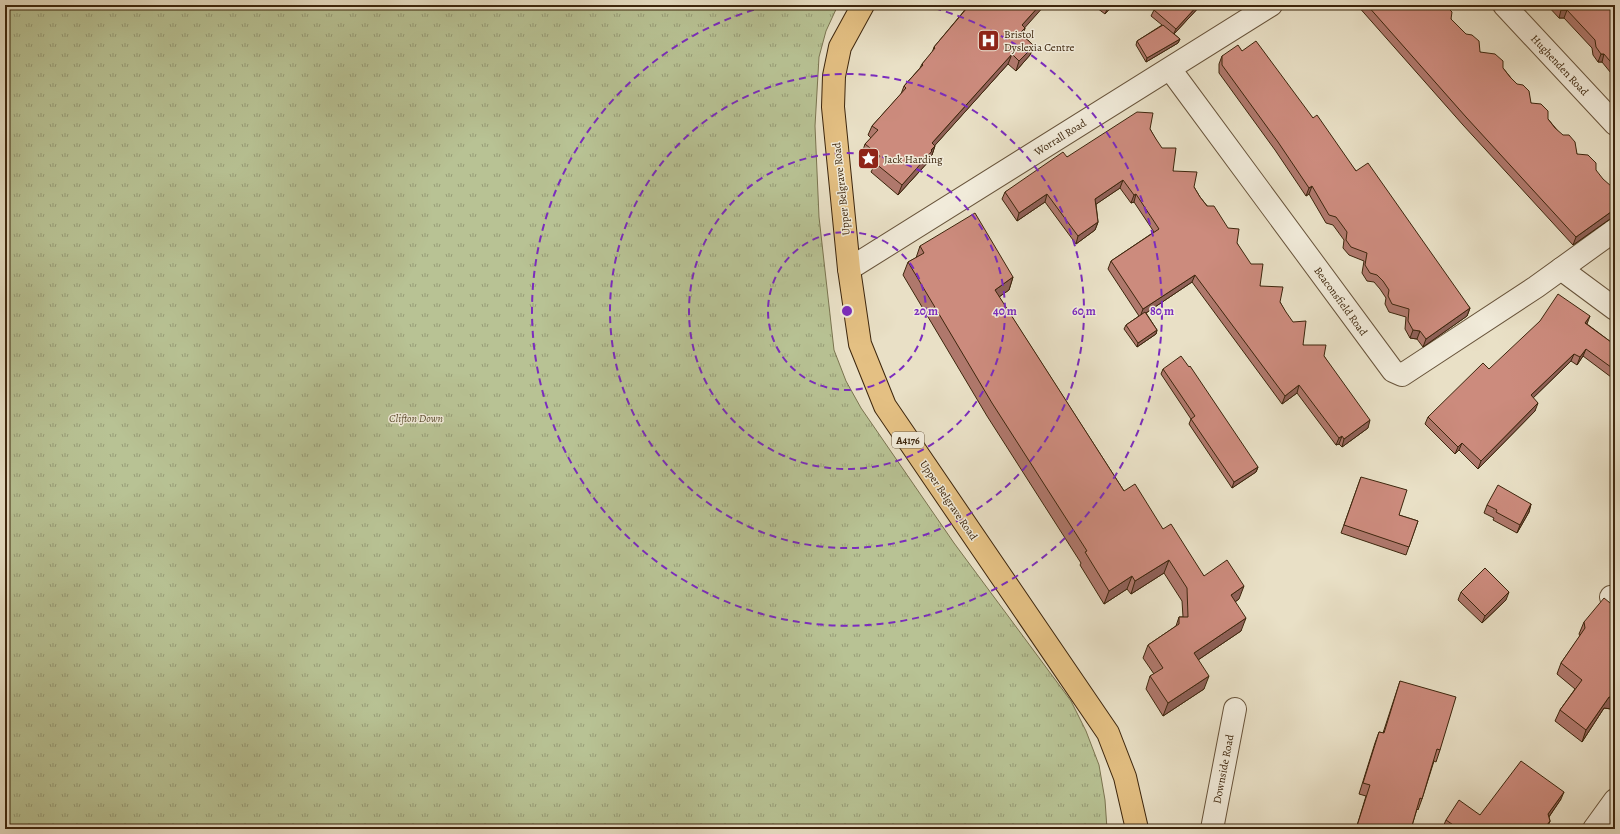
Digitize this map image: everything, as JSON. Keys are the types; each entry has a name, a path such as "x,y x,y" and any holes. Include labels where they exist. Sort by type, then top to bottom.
{"main road":[{"name":"Upper Belgrave Road","path":"863,5 840,47 834,76 833,107 849,269 860,344 885,406 1108,733 1125,776 1137,829"}],"street":[{"name":"Worrall Road","path":"849,269 1271,5"},
{"name":"Hughenden Road","path":"1504,5 1615,124"},
{"name":"Beaconsfield Road","path":"1170,69 1393,371 1402,375 1561,269"},
{"path":"1615,230 1561,269 1615,309"},
{"name":"Downside Road","path":"1212,829 1234,709"},
{"path":"1594,829 1615,800"}],"green space":[{"name":"Clifton Down","path":"5,5 838,5 826,31 819,57 815,126 819,217 834,350 846,381 861,408 954,543 1071,701 1086,731 1099,765 1105,800 1107,829 5,829"}],"building":[{"path":"968,5 1040,5 1022,25 1025,28 1020,33 1034,46 1019,61 1012,54 932,143 935,146 931,150 932,151 902,185 875,163 880,156 865,144 878,130 872,126 906,88 904,86 923,65 922,64 935,48 934,47"},
{"path":"1158,5 1198,5 1176,29 1154,10"},
{"path":"1367,5 1445,5 1452,12 1451,19 1466,34 1472,35 1479,41 1480,52 1495,54 1503,61 1503,68 1510,77 1517,84 1523,85 1529,91 1531,103 1541,104 1548,111 1548,119 1555,128 1563,135 1569,135 1575,142 1577,154 1588,155 1596,163 1596,170 1603,179 1611,186 1615,186 1615,209 1576,237 1466,117"},
{"path":"1557,5 1615,5 1615,67 1604,54 1601,54 1596,47 1595,40 1567,10 1561,10"},
{"path":"1163,25 1180,39 1147,58 1137,41"},
{"path":"1256,41 1313,118 1317,115 1356,171 1368,163 1470,308 1426,339 1420,331 1413,330 1408,321 1409,309 1392,304 1388,296 1389,290 1383,281 1377,275 1370,273 1365,265 1367,253 1351,247 1346,240 1347,232 1336,217 1329,215 1312,186 1309,188 1278,142 1222,65 1222,56 1238,45 1242,51"},
{"path":"1137,112 1153,113 1150,129 1156,139 1162,148 1176,148 1173,171 1197,172 1194,187 1200,197 1207,206 1214,206 1228,228 1239,229 1237,243 1251,264 1263,264 1260,286 1283,287 1280,302 1286,312 1293,322 1306,321 1303,345 1326,345 1324,356 1370,420 1344,439 1342,436 1339,438 1299,385 1285,396 1195,275 1143,309 1111,261 1159,229 1136,194 1134,195 1123,180 1095,199 1098,222 1078,236 1047,194 1019,213 1005,192 1063,152 1067,157"},
{"path":"975,213 1013,277 995,290 1124,491 1135,484 1163,529 1171,524 1204,576 1227,560 1244,586 1231,595 1246,618 1194,653 1209,676 1168,703 1150,676 1163,668 1148,645 1179,624 1179,617 1188,617 1187,588 1169,560 1135,581 1132,576 1109,591 1085,552 1087,551 992,403 908,262 924,253 920,246"},
{"path":"1558,294 1590,316 1585,323 1615,345 1615,370 1586,349 1580,357 1574,354 1531,395 1538,403 1481,461 1462,443 1458,447 1428,417 1483,363 1489,369 1540,321"},
{"path":"1145,312 1157,330 1138,343 1126,325"},
{"path":"1181,356 1189,367 1190,366 1258,467 1234,482 1191,419 1195,416 1163,369"},
{"path":"1361,477 1407,490 1399,515 1418,521 1409,547 1344,525"},
{"path":"1498,485 1531,504 1520,525 1496,512 1497,510 1487,505"},
{"path":"1485,568 1509,592 1485,616 1461,592"},
{"path":"1604,598 1615,607 1615,697 1609,697 1586,730 1560,710 1582,680 1561,663 1585,628 1584,622"},
{"path":"1400,681 1456,697 1440,750 1437,749 1411,829 1356,829 1370,785 1363,783 1379,732 1384,733"},
{"path":"1521,761 1564,792 1548,814 1550,821 1544,829 1459,829 1446,820 1459,800 1480,815"}],"place":[{"name":"Bristol Dyslexia Centre","path":"989,40"},
{"name":"Jack Harding","path":"869,159"}]}
